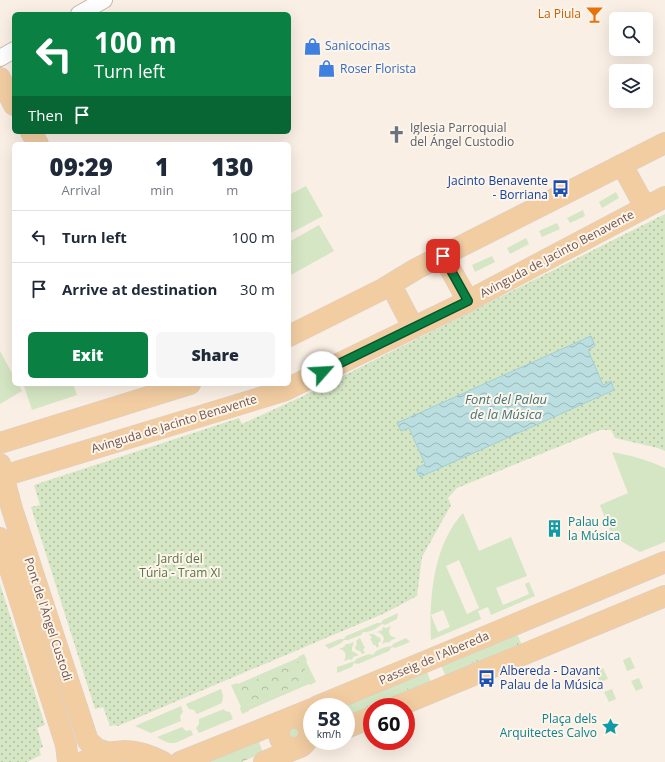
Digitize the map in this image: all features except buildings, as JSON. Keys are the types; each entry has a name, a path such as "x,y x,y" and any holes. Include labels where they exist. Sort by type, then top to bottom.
{"main road":[{"path":"0,78 12,101"},
{"path":"291,335 665,143"},
{"path":"622,165 645,207"},
{"name":"Avinguda de Jacinto Benavente","path":"1,472 283,391 468,301 665,197"},
{"path":"443,256 468,301"},
{"path":"391,285 413,327"},
{"path":"0,443 179,386 184,420"},
{"name":"Pont de l'Àngel Custodi","path":"1,472 78,714 88,741 97,749 106,752"},
{"name":"Pont de l'Àngel Custodi","path":"0,538 67,749 68,762"},
{"name":"Passeig de l'Albereda","path":"338,698 665,562"},
{"path":"619,581 631,584 634,588 636,594 635,601 630,610"},
{"path":"415,699 665,596"},
{"path":"552,609 545,615 543,628 546,634 552,637 561,638"},
{"path":"180,762 303,713"},
{"path":"287,719 297,718 303,720"},
{"path":"264,762 303,746"},
{"path":"83,762 106,752 123,750 148,755 163,762"}],"street":[{"path":"83,12 104,0"},
{"path":"0,58 12,51"}],"green space":[{"path":"306,186 323,216 291,233 291,194"},
{"path":"616,192 619,198 602,208 599,202"},
{"path":"583,210 585,216 570,223 567,218"},
{"name":"Jardí del Túria - Tram XI","path":"665,214 665,451 615,438 611,430 600,430 457,488 448,498 451,505 422,557 417,596 385,613 118,726 110,726 103,707 95,709 31,507 40,505 34,485 239,418 242,424 299,398","holes":["595,346 587,350 603,385 420,477 416,469 425,465 409,428"]},
{"path":"557,223 560,229 542,237 539,231"},
{"path":"319,225 334,251 291,275 291,241"},
{"path":"526,238 529,244 510,254 507,248"},
{"path":"492,256 495,262 475,272 472,265"},
{"path":"0,351 12,373 12,386 19,386 22,391 0,404"},
{"path":"24,386 74,386 77,395 32,410"},
{"path":"612,452 639,458 665,468 665,542 640,552 612,536 600,505 628,493"},
{"path":"463,513 479,551 511,537 527,576 496,588 503,605 529,594 525,584 529,582 535,596 491,615 488,607 478,611 481,619 431,640 431,624 431,607 432,590 435,573 439,556 453,526","holes":["459,560 479,608 467,614 446,566","443,610 450,627 438,632 431,615"]},
{"path":"0,584 45,725 37,728 43,747 39,749 41,755 27,762 0,762"},
{"path":"398,613 397,619 385,625 382,624 376,629 363,632 361,635 344,640 329,649 325,645 340,639 344,639 346,636 377,623 381,623 383,620"},
{"path":"391,626 389,633 391,636 396,638 389,643 387,642 382,644 384,638 382,634 377,632 382,630 383,627 386,628"},
{"path":"515,630 522,645 446,677 439,661"},
{"path":"369,634 374,634 380,638 381,641 378,643 379,646 377,648 373,645 370,639 372,638"},
{"path":"360,638 365,648 363,649 365,653 362,654 360,651 356,650 355,647 357,644 356,641"},
{"path":"406,638 410,642 395,648 392,647 389,651 358,664 354,663 352,667 337,673 337,667 355,661 356,659 369,654 373,655 378,650 392,646 393,644"},
{"path":"354,642 352,651 359,655 353,657 352,660 350,659 344,661 345,653 343,650 339,649 344,647 346,644"},
{"path":"517,643 522,645 446,677 445,675 447,673"},
{"path":"304,654 316,682 242,714 241,707 231,685 238,684","holes":["300,662 307,680 248,706 247,704 245,705 239,689 240,687"]},
{"path":"630,657 635,668 627,671 623,660"},
{"path":"300,661 309,678 307,678 308,680 248,706 247,704 245,705 239,687"},
{"path":"425,666 431,683 396,698 363,698 363,712 355,715 355,698 349,698"},
{"path":"603,668 608,679 600,682 596,671"},
{"path":"639,678 643,688 636,691 631,681"},
{"path":"426,681 431,683 396,698 388,698 389,696 396,696 397,693 402,693 404,690 406,691 408,688 410,690 412,687 417,687 418,684 425,684"},
{"path":"221,689 223,696 222,703 197,714 194,710 189,709 186,704"},
{"path":"612,689 616,699 609,702 604,692"},
{"path":"181,706 183,712 180,716 181,721 151,733 135,726"},
{"path":"360,708 363,709 363,712 355,715 355,711 360,711"},
{"path":"224,709 225,711 230,712 233,719 199,733 196,728 199,724 199,719"},
{"path":"299,723 302,728 301,736 294,739 289,738 285,730"},
{"path":"182,727 186,731 191,730 193,735 175,743 167,742 157,737"},
{"path":"257,736 263,753 241,762 195,762"},
{"path":"260,750 263,753 241,762 236,762 237,759 239,761 241,758 243,759 244,756 247,757 251,753 254,754 255,752 258,753"}],"water":[{"name":"Font del Palau de la Música","path":"591,336 595,346 588,350 603,385 611,381 614,390 420,477 416,469 425,464 409,428 401,431 397,423"}],"place":[{"name":"La Piula","path":"594,14"},
{"name":"Sanicocinas","path":"312,46"},
{"name":"Roser Florista","path":"327,69"},
{"name":"Iglesia Parroquial del Ángel Custodio","path":"397,135"},
{"name":"Jacinto Benavente - Borriana","path":"561,188"},
{"name":"Palau de la Música","path":"555,529"},
{"name":"Albereda - Davant Palau de la Música","path":"487,678"},
{"name":"Plaça dels Arquitectes Calvo","path":"610,726"}],"route":[{"path":"322,372 468,301 443,256"}]}
